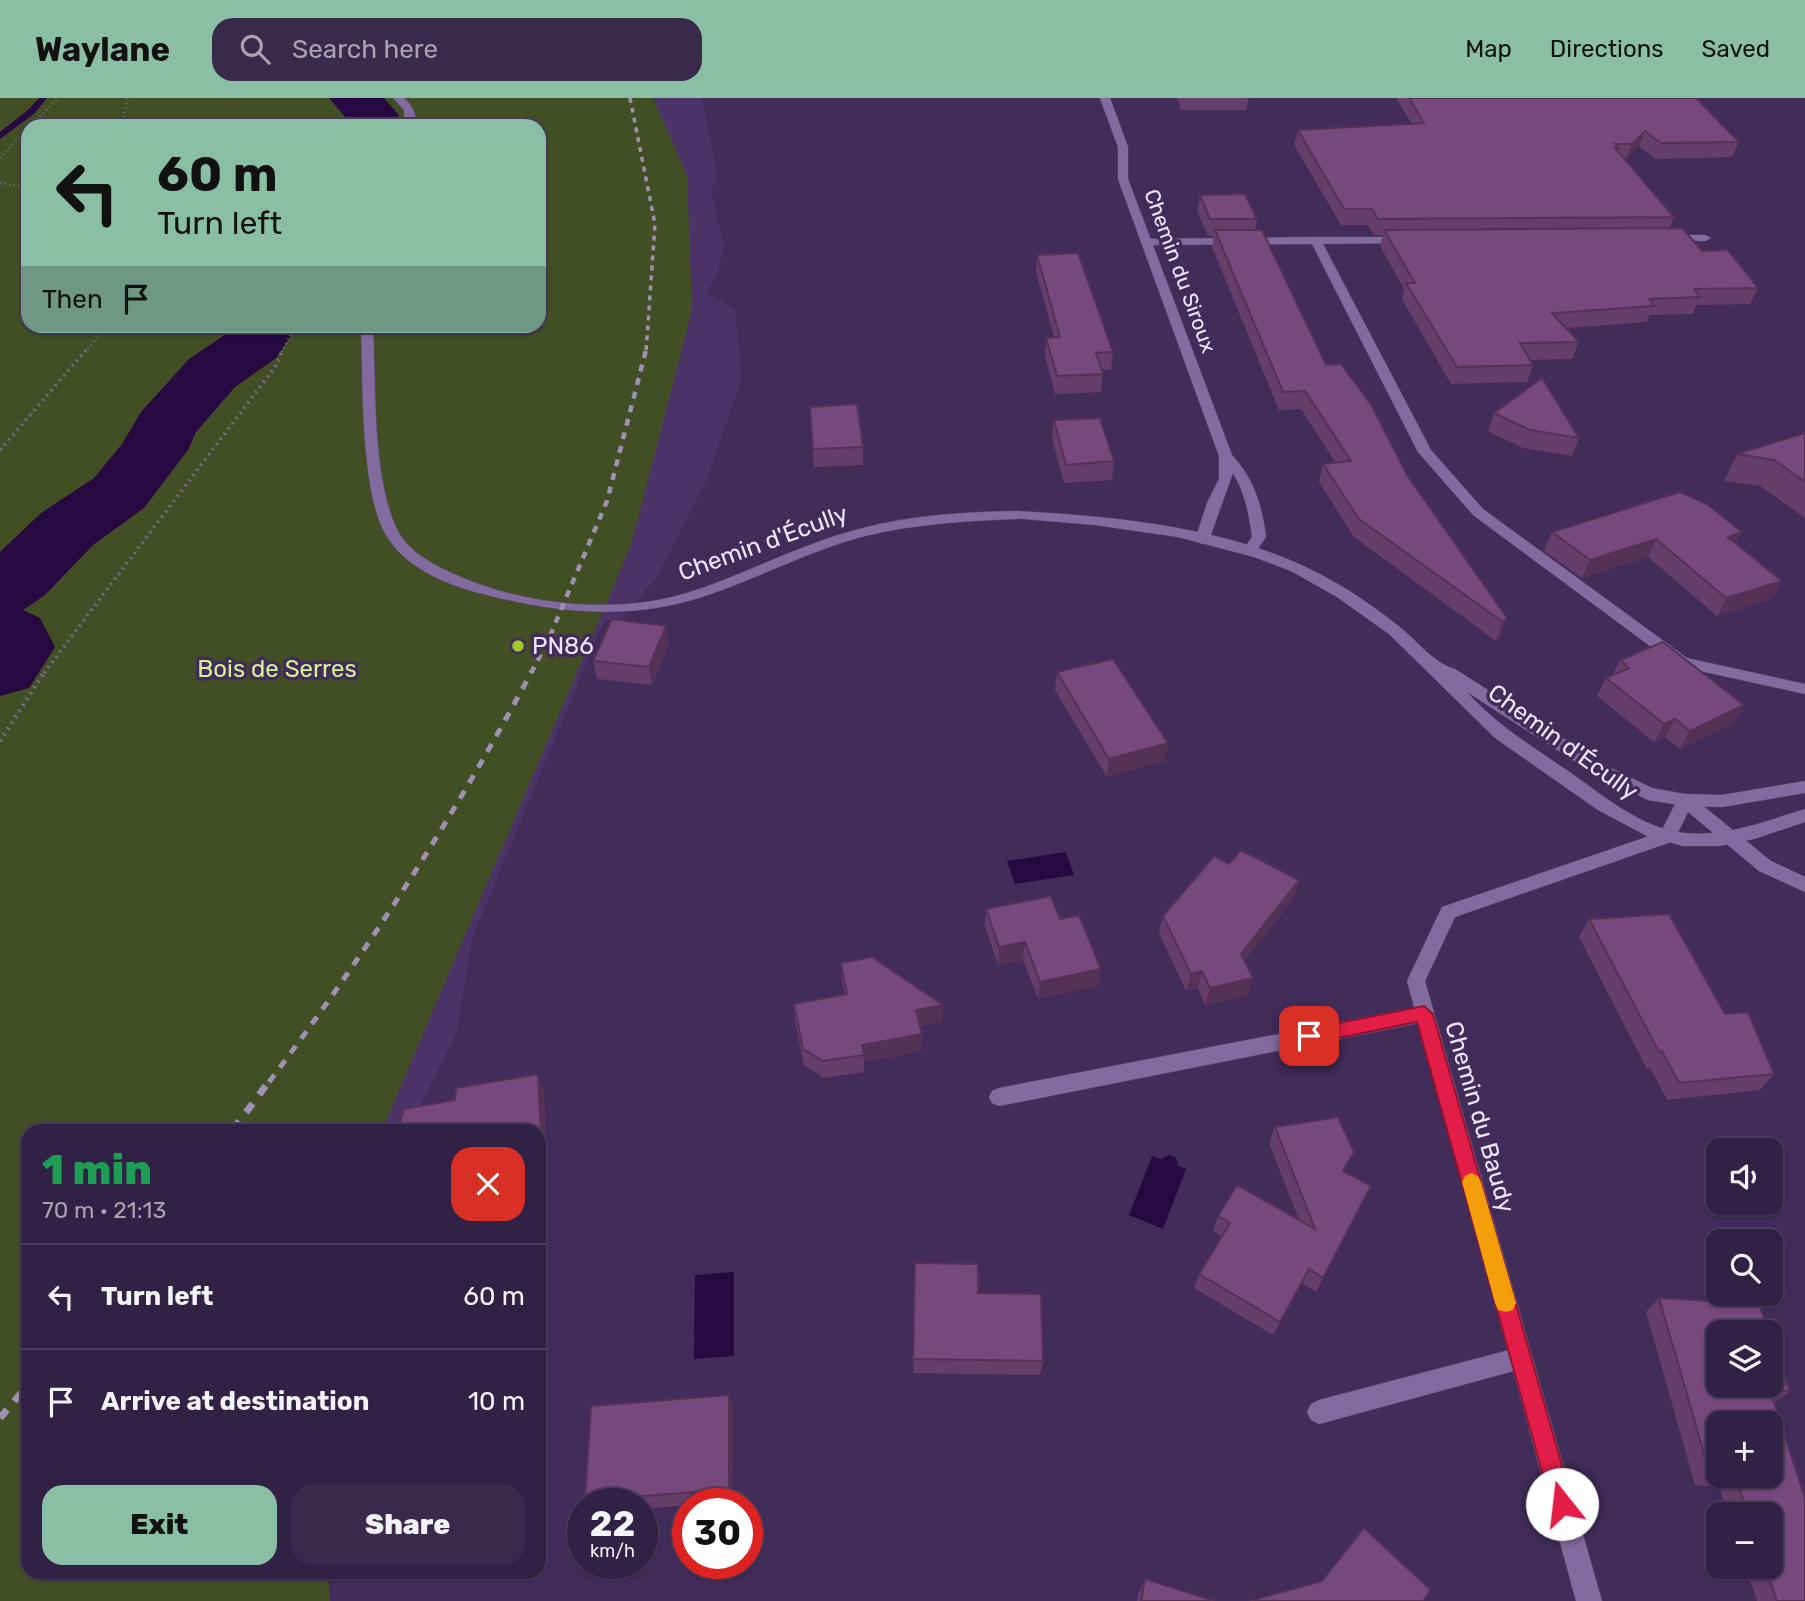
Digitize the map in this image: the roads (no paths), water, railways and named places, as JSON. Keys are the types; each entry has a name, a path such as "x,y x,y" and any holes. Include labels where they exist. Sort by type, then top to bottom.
{"street":[{"path":"398,98 408,108 412,119"},
{"name":"Chemin du Siroux","path":"1105,98 1122,147 1124,179 1226,456 1226,479 1214,503 1202,540"},
{"path":"1649,238 1704,238"},
{"path":"1315,240 1425,452 1478,512 1682,662 1805,689"},
{"path":"1146,242 1412,240"},
{"name":"Chemin d'Écully","path":"368,333 380,506 392,535 404,550 432,571 494,594 598,608 650,607 687,597 847,536 983,516 1097,522 1250,550 1327,584 1384,621 1430,661 1482,718 1602,804 1632,822 1668,836 1732,838 1805,815"},
{"name":"Chemin du Siroux","path":"1226,456 1242,472 1256,509 1259,537 1250,550"},
{"name":"Chemin d'Écully","path":"1430,661 1599,769 1648,794 1685,800 1722,801 1805,787"},
{"path":"1668,836 1685,800 1765,866 1805,885"},
{"name":"Chemin du Baudy","path":"1589,1601 1416,981 1448,912 1668,836"},
{"path":"999,1097 1424,1014"},
{"path":"1319,1412 1521,1358"}],"waterway":[{"path":"22,119 43,98"},
{"path":"354,98 373,115 372,119"},
{"path":"0,136 21,120"},
{"path":"0,592 18,578 67,529 119,493 153,450 165,426 212,373 253,344 259,333"},
{"path":"0,630 12,637 15,647 0,669"}],"railway":[{"path":"630,98 655,224 646,352"},
{"path":"531,673 547,643 607,501 646,350"},
{"path":"269,1082 341,983 409,881 472,778 532,671"},
{"path":"237,1124 270,1080"},
{"path":"0,1418 21,1393"}],"place":[{"name":"PN86","path":"518,646"}],"park label":[{"name":"Bois de Serres","path":"277,669"}]}
